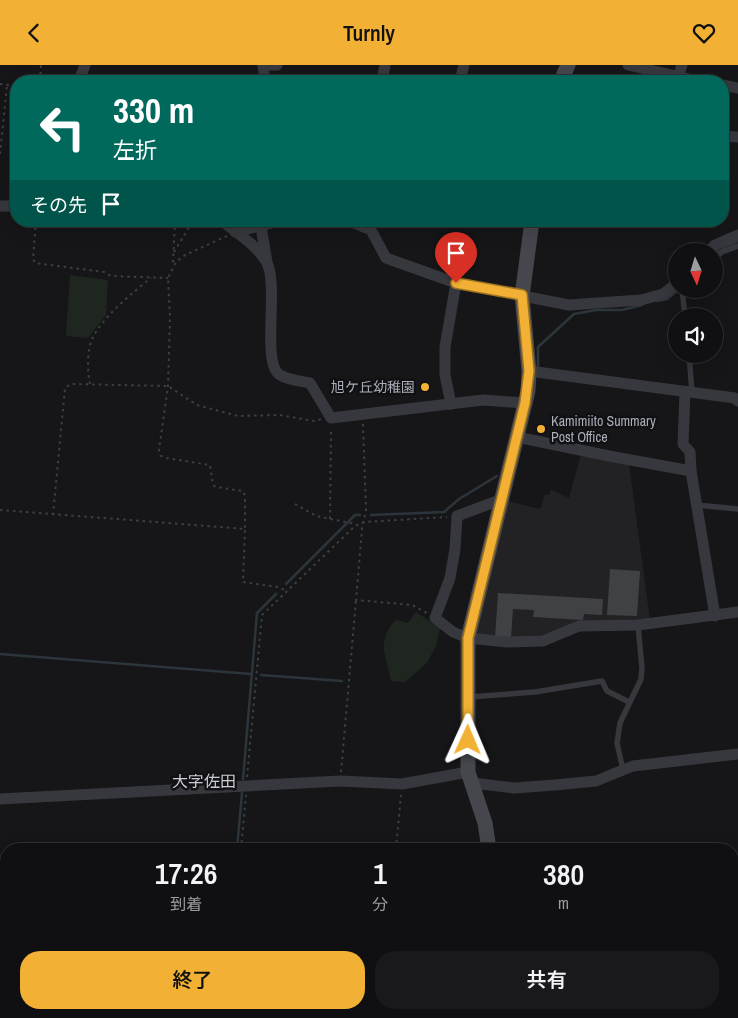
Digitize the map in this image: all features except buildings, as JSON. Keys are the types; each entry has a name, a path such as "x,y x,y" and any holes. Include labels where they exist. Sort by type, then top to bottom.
{"main road":[{"path":"488,843 485,823 470,777 468,638 525,403 529,371 522,295 531,227"}],"street":[{"path":"263,65 277,65"},
{"path":"628,65 666,75"},
{"path":"229,227 253,246 267,263"},
{"path":"235,232 249,227"},
{"path":"261,227 272,282 271,354 273,366 279,375 310,383 331,418 483,400 525,403"},
{"path":"364,227 371,230 386,258 456,283 569,305 622,302 668,292"},
{"path":"719,243 738,235"},
{"path":"451,404 445,375 445,347 456,283"},
{"path":"529,371 735,398 738,401"},
{"path":"688,392 683,444 690,453 691,471 715,616"},
{"path":"517,437 691,471"},
{"path":"500,500 456,516 455,549 450,578 435,618 453,632 468,638 507,642 543,641 579,626 638,625 738,612"},
{"path":"0,799 340,781 400,784 470,777 514,787 556,785 596,781 633,767 738,755"}],"lane":[{"path":"723,252 738,245"},
{"path":"688,392 689,363"},
{"path":"697,505 738,509"},
{"path":"623,770 617,743 620,723 641,679 642,668 638,625"},
{"path":"468,697 535,692 602,681 607,691 629,702"}],"path":[{"path":"0,84 10,85"},
{"path":"0,154 7,85"},
{"path":"36,227 33,259 35,263 104,272 111,276 168,278"},
{"path":"175,227 173,254 175,265"},
{"path":"173,254 189,227"},
{"path":"235,232 185,255 175,265 168,278 170,317 168,386 159,450 161,456 210,465 212,469 211,481 216,487 243,491 246,496 243,582 285,590"},
{"path":"90,384 90,349 93,338 132,293 152,277"},
{"path":"53,515 65,388 71,384 90,384 168,386 196,405 238,417 280,415 314,421 331,418 330,519"},
{"path":"340,781 366,510 362,414"},
{"path":"295,503 316,516 344,521 355,526"},
{"path":"0,510 245,529"},
{"path":"241,843 262,615 285,590 355,526 364,522 456,516"},
{"path":"356,600 412,605 435,618"},
{"path":"397,843 400,784"}],"shaded area":[{"path":"70,275 108,280 106,315 88,338 66,336"},
{"path":"581,454 629,464 650,620 543,638 477,637 473,632 504,500 540,509 545,495 549,495 551,490 569,498"},
{"path":"416,612 440,628 436,646 427,663 405,682 391,681 384,649 386,635 396,620 408,623"}],"waterway":[{"path":"723,249 738,241"},
{"path":"657,301 668,298"},
{"path":"538,367 538,347 574,314 596,310 622,310 642,305"},
{"path":"371,515 444,512 459,499 497,476"},
{"path":"286,584 355,515 360,515"},
{"path":"243,779 257,613 276,594"},
{"path":"0,654 251,674"},
{"path":"261,675 342,681"},
{"path":"238,843 242,793"}],"place":[{"name":"旭ケ丘幼稚園","path":"425,387"},
{"name":"Kamimiito Summary Post Office","path":"541,429"}],"district":[{"name":"大字佐田","path":"204,781"}],"route":[{"path":"456,283 522,295 529,371 528,391 468,638 468,740"}]}
